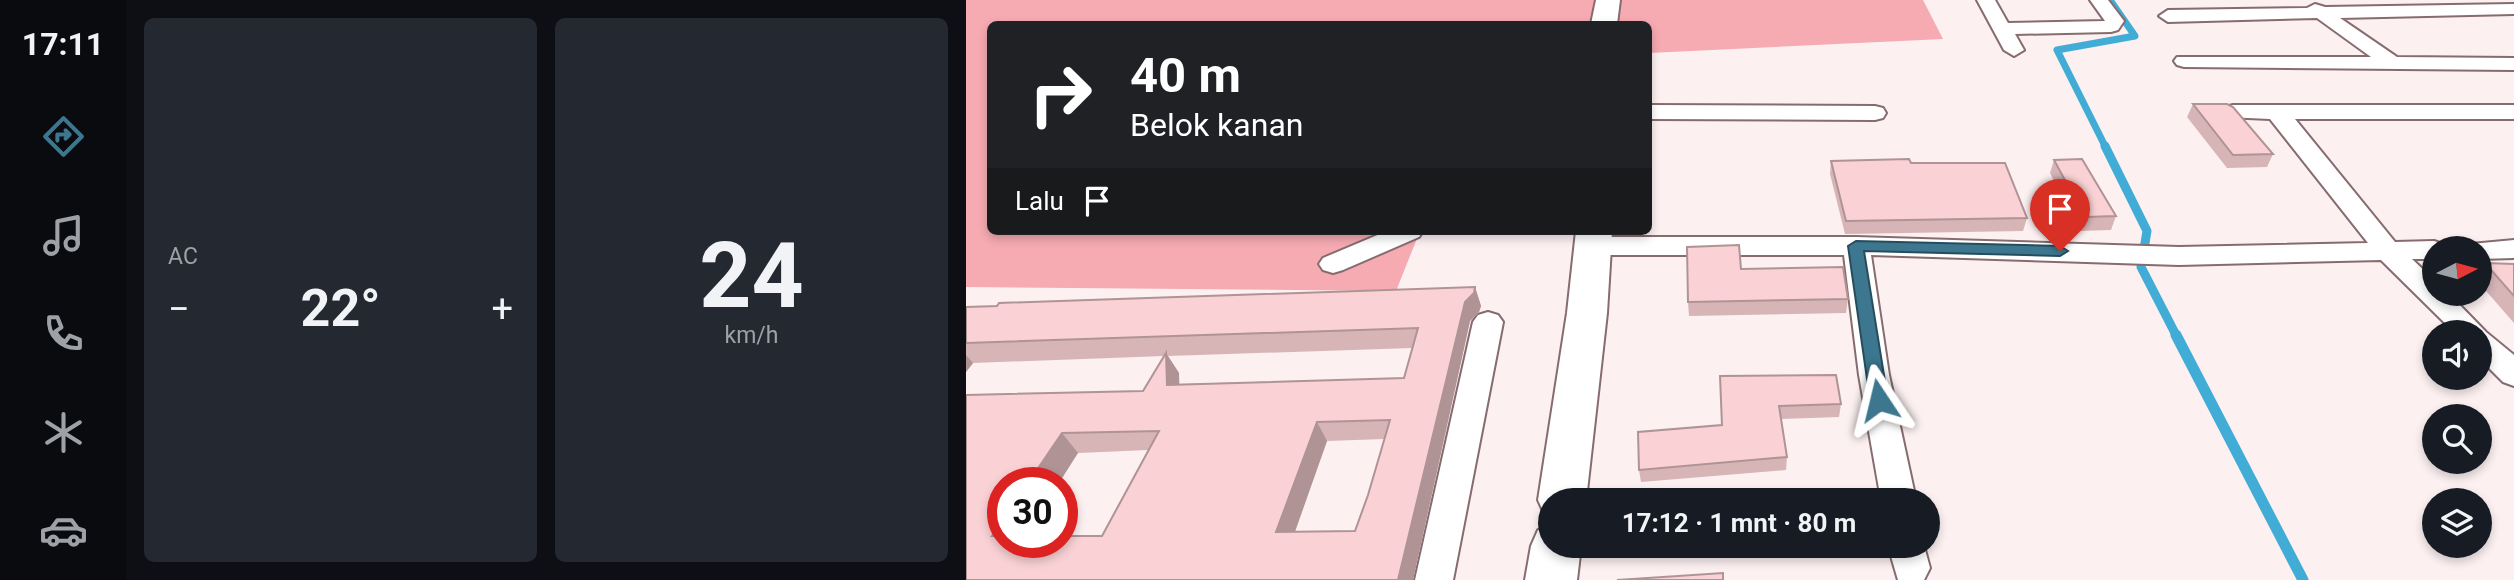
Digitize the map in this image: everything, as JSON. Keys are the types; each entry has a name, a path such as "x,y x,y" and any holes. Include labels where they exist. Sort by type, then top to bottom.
{"street":[{"path":"1604,21 1608,0"},
{"path":"1986,0 2014,50"},
{"path":"2003,29 2111,26 2115,21 2099,0"},
{"path":"2304,0 2390,61"},
{"path":"2168,16 2514,9"},
{"path":"2184,61 2514,64"},
{"path":"1652,112 1875,113"},
{"path":"2233,112 2514,112"},
{"path":"2277,113 2295,132 2387,250 2459,320"},
{"path":"1333,264 1401,235"},
{"path":"1563,488 1594,238 2179,256 2422,250"},
{"path":"1856,246 1874,375 1896,488"},
{"path":"2492,250 2514,249"},
{"path":"1434,580 1488,323"},
{"path":"2492,353 2514,374"},
{"path":"1551,580 1554,558"}],"shaded area":[{"path":"966,0 1923,0 1943,39 1652,53 1652,21 987,21 987,235 1418,235 1396,291 966,287"}],"building":[{"path":"2193,104 2227,104 2233,107 2273,154 2233,155"},
{"path":"1909,159 1911,163 2005,163 2027,218 1846,221 1831,161"},
{"path":"2082,159 2116,216 2085,217 2054,160"},
{"path":"1739,245 1741,269 1843,267 1848,299 1688,302 1687,247"},
{"path":"2492,263 2514,264 2514,296 2492,271"},
{"path":"1475,287 1474,293 1465,302 1398,580 966,580 966,395 1143,391 1166,353 1167,385 1404,378 1418,328 966,343 966,307 997,306 999,303","holes":["1390,420 1355,531 1276,532 1317,422"]},
{"path":"1836,375 1841,404 1779,406 1787,457 1639,470 1638,432 1722,425 1720,376"},
{"path":"1723,573 1723,580 1617,580"}],"waterway":[{"path":"2105,146 2057,50 2135,36 2110,0"},
{"path":"2105,146 2147,231 2141,267 2177,337"},
{"path":"2176,335 2303,580"}],"route":[{"path":"1879,400 1856,246 2060,251"}]}
